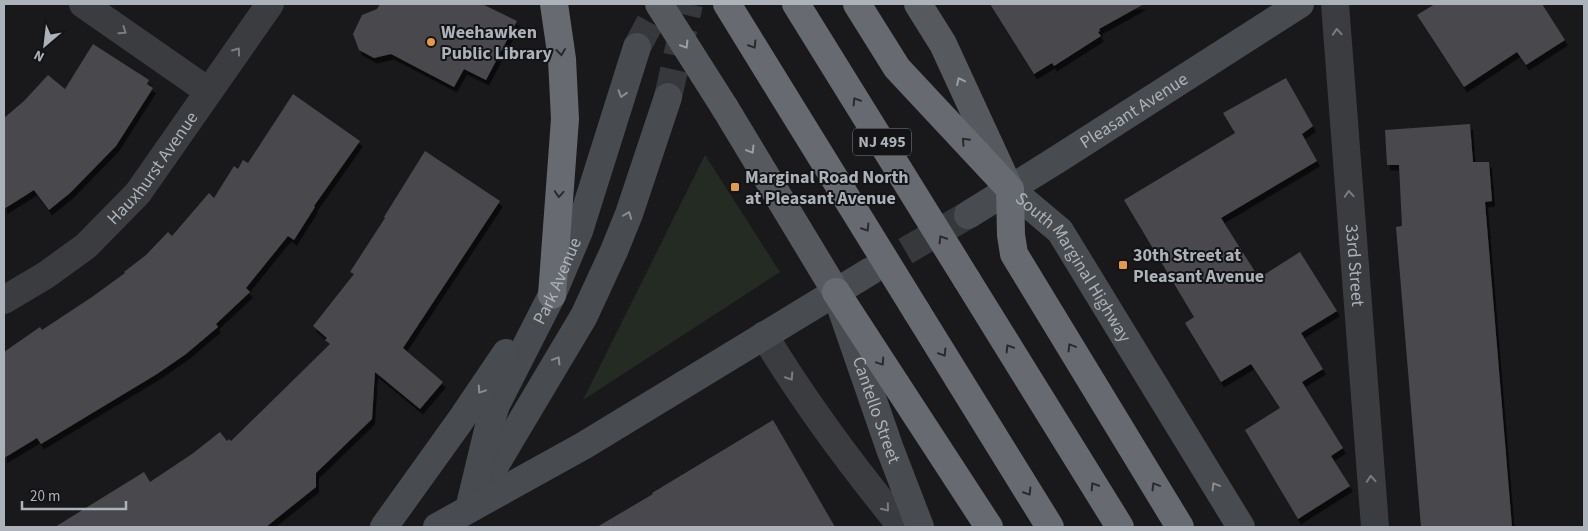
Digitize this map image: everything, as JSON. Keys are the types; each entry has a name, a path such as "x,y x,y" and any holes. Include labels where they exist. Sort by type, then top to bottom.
{"highway":[{"path":"552,295 565,119 562,59 554,4"},
{"path":"727,4 1050,527"},
{"name":"NJ 495","path":"796,4 1120,527"},
{"path":"857,4 898,68 1010,189 1011,235 1014,254 1180,527"},
{"path":"836,292 989,527"}],"main road":[{"path":"659,4 725,108 836,292"},
{"name":"South Marginal Highway","path":"918,4 943,44 1010,189 1060,231 1241,527"},
{"name":"Pleasant Avenue","path":"968,215 1300,4"},
{"name":"Park Avenue","path":"469,509 496,405 552,295 579,231 636,47"},
{"name":"Park Avenue","path":"469,509 584,316 629,214 668,97"},
{"path":"437,527 583,446 869,272"},
{"name":"Cantello Street","path":"836,292 890,449 920,527"},
{"path":"384,527 510,347 552,295"}],"street":[{"path":"83,4 208,91"},
{"name":"Hauxhurst Avenue","path":"4,300 68,260 86,246 110,224 138,193 270,4"},
{"name":"33rd Street","path":"1335,4 1375,527"},
{"name":"Cantello Street","path":"764,335 790,378 853,467 902,527"}],"shaded area":[{"path":"705,155 780,272 583,400"}],"building":[{"name":"Weehawken Public Library","path":"380,4 482,4 517,21 486,80 464,69 454,87 391,54 374,58 359,50 353,34 362,15 377,9"},
{"path":"990,4 1144,4 1099,29 1100,31 1098,32 1101,36 1054,66 1052,63 1034,74"},
{"path":"1435,4 1542,4 1565,40 1526,65 1517,52 1464,87 1417,15"},
{"path":"93,44 149,80 147,84 153,88 116,146 70,193 49,210 34,190 4,209 4,118 24,101 48,75 65,89"},
{"path":"1286,78 1313,126 1302,134 1317,161 1221,218 1259,278 1300,252 1337,311 1301,333 1323,369 1302,382 1343,448 1331,456 1350,486 1298,519 1245,430 1280,408 1251,364 1221,382 1185,323 1194,317 1124,200 1235,133 1223,113"},
{"path":"293,94 360,141 314,206 294,240 288,236 246,288 250,292 216,324 218,327 186,354 157,374 41,444 37,438 4,458 4,352 40,327 42,330 125,273 168,232 172,236 209,193 214,198 234,166 238,169 243,160 248,163"},
{"path":"1470,124 1473,162 1489,162 1492,201 1485,202 1512,527 1421,527 1396,227 1402,226 1399,165 1387,165 1385,130"},
{"path":"425,151 500,201 403,348 443,382 420,409 375,372 372,419 316,473 316,487 266,527 55,527 144,472 150,482 192,454 220,432 227,441 229,439 231,441 330,344 325,340 327,338 313,326 354,274 350,272"},
{"path":"773,420 835,527 597,527 653,494"}],"tunnel":[{"path":"637,47 660,4"},
{"path":"668,97 689,4"},
{"path":"869,272 968,215"}],"place":[{"name":"Weehawken Public Library","path":"431,42"},
{"name":"Marginal Road North at Pleasant Avenue","path":"735,187"},
{"name":"30th Street at Pleasant Avenue","path":"1123,265"}]}
